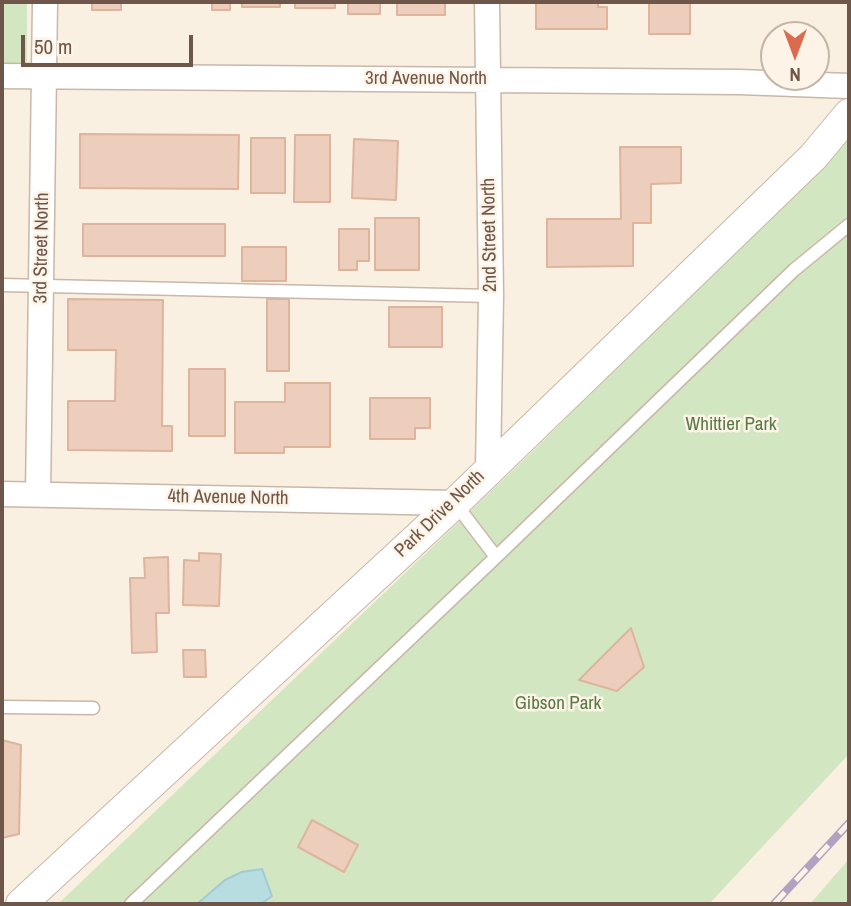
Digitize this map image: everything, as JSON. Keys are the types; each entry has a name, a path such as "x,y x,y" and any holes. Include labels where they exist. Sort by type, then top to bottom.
{"street":[{"name":"3rd Street North","path":"38,494 45,2"},
{"name":"2nd Street North","path":"487,2 491,296 488,468"},
{"name":"3rd Avenue North","path":"2,76 849,86"},
{"name":"Park Drive North","path":"21,904 455,503 488,468 813,157 849,114"},
{"name":"4th Avenue North","path":"2,494 455,503"}],"lane":[{"path":"131,904 794,270 849,225"},
{"path":"2,285 491,296"},
{"path":"455,503 496,557"},
{"path":"2,707 93,708"}],"green space":[{"path":"2,2 27,2 27,63 2,64"},
{"name":"Gibson Park","path":"849,137 849,754 709,904 58,904 531,453"},
{"path":"849,859 849,904 810,904"}],"water":[{"path":"262,869 272,896 261,904 197,904 225,880 242,872"}],"building":[{"path":"92,2 121,2 121,10 92,10"},
{"path":"230,2 230,10 212,10 212,3 182,3"},
{"path":"242,2 280,2 280,7 242,7"},
{"path":"295,2 335,2 335,8 295,8"},
{"path":"348,2 380,2 380,14 348,14"},
{"path":"397,2 445,2 445,15 397,15"},
{"path":"536,2 598,2 598,7 607,7 607,29 536,29"},
{"path":"649,2 690,2 690,34 649,34"},
{"path":"80,134 239,135 238,189 80,188"},
{"path":"295,135 330,135 330,202 294,202"},
{"path":"251,138 285,138 285,193 251,193"},
{"path":"354,139 398,141 396,200 352,198"},
{"path":"620,147 681,147 681,183 651,184 651,223 633,223 633,266 547,267 547,219 621,219"},
{"path":"375,218 419,218 419,270 375,270"},
{"path":"83,224 225,224 225,256 83,256"},
{"path":"339,229 369,229 369,261 357,261 357,270 339,270"},
{"path":"242,247 286,247 286,281 242,281"},
{"path":"68,299 163,300 162,426 172,426 172,451 68,450 68,401 115,401 116,350 68,350"},
{"path":"267,299 289,299 289,371 267,371"},
{"path":"389,307 442,307 442,347 389,347"},
{"path":"189,369 225,369 225,436 189,436"},
{"path":"285,383 330,383 330,447 284,447 284,453 235,453 235,402 285,402"},
{"path":"370,398 430,398 430,428 415,428 415,439 370,439"},
{"path":"199,553 221,554 219,606 183,605 184,560 199,561"},
{"path":"168,557 169,613 156,613 157,652 132,653 130,578 145,578 144,558"},
{"path":"631,628 644,667 617,691 579,680"},
{"path":"183,650 205,650 206,677 184,677"},
{"path":"2,740 21,745 19,834 2,838"},
{"path":"312,820 358,845 344,872 298,847"}],"railway":[{"path":"774,904 849,823"}],"park label":[{"name":"Whittier Park","path":"731,425"}]}
